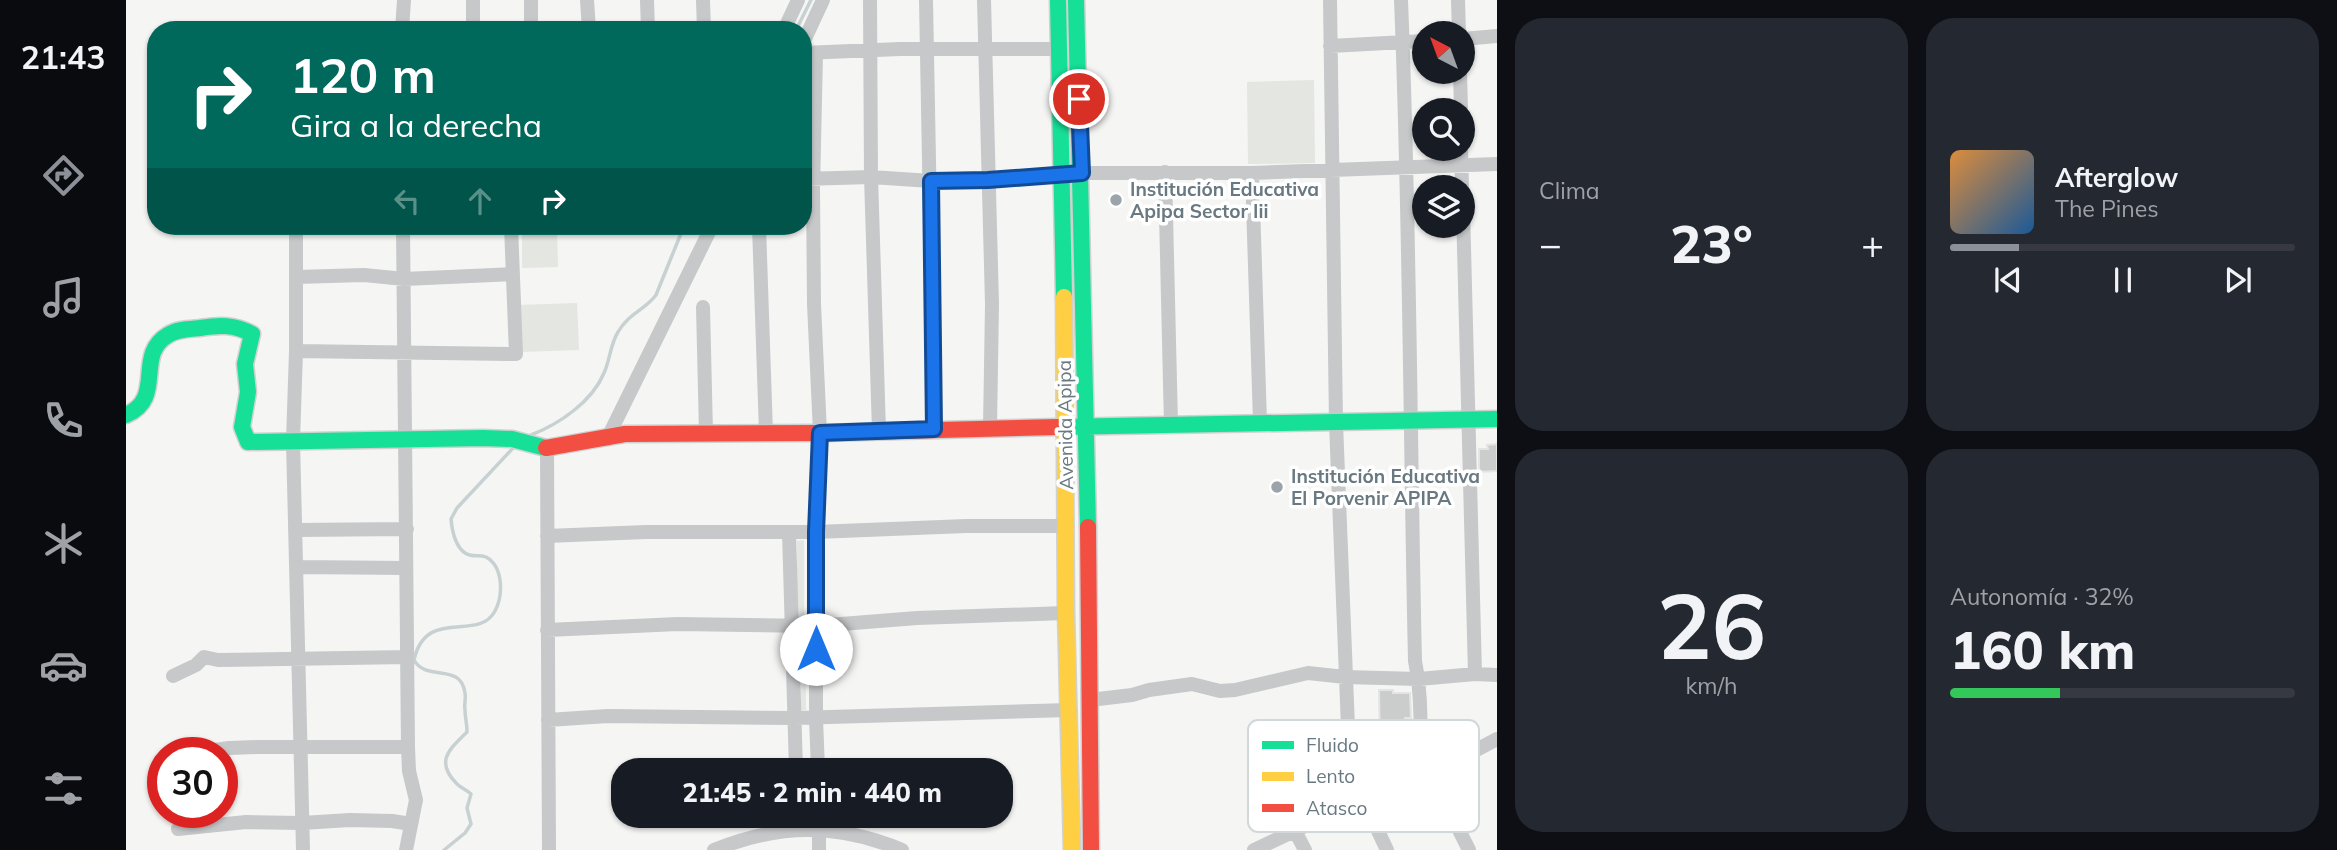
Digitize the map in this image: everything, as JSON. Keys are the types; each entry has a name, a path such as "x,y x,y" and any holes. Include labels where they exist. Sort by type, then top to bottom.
{"street":[{"path":"403,21 404,0"},
{"path":"473,0 473,21"},
{"path":"531,0 531,21"},
{"path":"587,0 588,21"},
{"path":"647,0 648,21"},
{"path":"703,0 704,21"},
{"path":"788,21 798,0"},
{"path":"812,24 823,0"},
{"path":"870,0 871,177 880,431"},
{"path":"926,0 934,429"},
{"path":"984,0 992,304 990,428"},
{"name":"Avenida Apipa","path":"1058,0 1072,850"},
{"name":"Avenida Apipa","path":"1076,0 1082,173 1091,850"},
{"path":"1330,0 1336,423 1345,677 1349,720"},
{"path":"1401,0 1408,168 1410,421 1415,661 1419,679 1419,720"},
{"path":"1458,0 1459,21"},
{"path":"1475,38 1497,36"},
{"path":"1331,46 1412,42"},
{"path":"812,53 1059,49"},
{"path":"1475,159 1497,163"},
{"path":"812,179 871,177 931,181 1082,173 1252,173 1408,168 1440,161"},
{"path":"1165,172 1171,425"},
{"path":"1252,173 1260,422"},
{"path":"296,235 293,442 303,850"},
{"path":"403,235 408,747 409,771 416,800 406,850"},
{"path":"296,351 516,354 511,235"},
{"path":"607,439 708,235"},
{"path":"760,235 766,433"},
{"path":"811,235 820,433 816,532 818,758"},
{"path":"1464,238 1475,674"},
{"path":"297,277 364,275 404,279 513,274"},
{"path":"703,307 706,433"},
{"path":"126,415 139,412 145,404 149,360 160,340 169,333 219,324 230,325 252,334 245,364 248,392 242,427 248,442 483,438 512,439 547,448 625,434 820,433 1497,419"},
{"path":"547,448 550,850"},
{"path":"547,536 646,531 816,532 967,526 1066,526"},
{"path":"295,530 407,529"},
{"path":"789,532 796,758"},
{"path":"297,567 406,568"},
{"path":"547,630 678,624 816,626 917,618 1066,613"},
{"path":"173,676 196,665 204,657 218,660 407,657"},
{"path":"1090,700 1192,684 1220,691 1235,690 1308,673 1419,679 1475,674 1497,675"},
{"path":"548,720 608,716 816,718 1070,710"},
{"path":"1479,749 1497,739"},
{"path":"238,748 408,747"},
{"path":"178,830 246,822 350,820 411,824"},
{"path":"713,850 786,828"},
{"path":"819,828 819,850"},
{"path":"838,828 902,850"},
{"path":"1255,850 1293,832"},
{"path":"1296,832 1305,850"},
{"path":"1376,832 1387,850"},
{"path":"1460,832 1469,850"}],"shaded area":[{"path":"1314,80 1315,163 1248,164 1247,82"},
{"path":"522,235 557,235 558,267 522,268"},
{"path":"577,303 579,350 520,352 518,305"},
{"path":"804,540 804,619 797,619 797,541"},
{"path":"805,633 806,710 801,710 800,634"}],"building":[{"path":"1497,444 1497,471 1479,472 1479,449 1488,449 1487,445"},
{"path":"1379,690 1410,693 1411,718 1380,720"}],"waterway":[{"path":"800,21 811,0"},
{"path":"531,435 553,425 573,411 599,384 618,332 656,295 680,235"},
{"path":"444,850 465,833 471,824 467,808 471,794 459,785 446,769 450,750 467,732 465,693 457,678 426,670 414,660 420,644 429,634 440,629 477,625 487,620 498,605 500,582 496,568 486,557 470,555 462,550 455,538 451,519 457,508 513,448"}],"traffic: fast":[{"path":"1058,0 1064,297"},
{"path":"1076,0 1088,527"},
{"path":"126,415 138,408 145,398 150,365 158,343 179,330 226,326 252,334 245,364 248,392 242,427 248,442 483,438 512,439 546,448"},
{"path":"1058,427 1497,419"}],"traffic: slow":[{"path":"1064,297 1066,613 1072,850"}],"traffic: jam":[{"path":"546,448 625,434 820,433 1058,427"},
{"path":"1088,527 1091,850"}],"place":[{"name":"Institución Educativa Apipa Sector Iii","path":"1116,200"},
{"name":"Institución Educativa El Porvenir APIPA","path":"1277,487"}],"route":[{"path":"816,649 817,467 820,433 934,429 931,181 1082,173 1079,99"}]}
